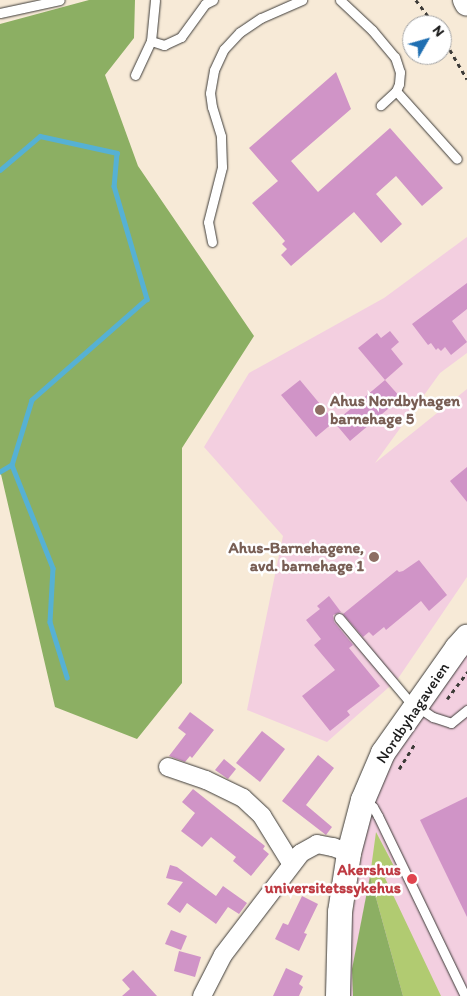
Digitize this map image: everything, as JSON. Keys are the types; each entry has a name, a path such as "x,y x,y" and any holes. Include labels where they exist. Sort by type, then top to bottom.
{"street":[{"path":"465,0 467,4"},
{"name":"Nordbyhagaveien","path":"338,996 340,912 349,853 363,800 383,753 467,637"},
{"path":"168,766 206,780 242,798 262,816 292,863"},
{"path":"202,996 223,955 301,853 317,844 349,853"}],"lane":[{"path":"0,13 60,0"},
{"path":"135,75 151,41 155,0"},
{"path":"151,41 164,44 182,38 206,4 213,0"},
{"path":"212,242 208,222 222,167 221,136 212,107 210,93 214,70 224,49 240,32 261,18 302,0"},
{"path":"340,0 372,30 395,57 400,72 396,91 381,105"},
{"path":"396,91 457,159"},
{"path":"339,618 373,660 416,705 433,716 451,723 467,710"},
{"path":"363,800 373,806 465,996"}],"path":[{"path":"416,0 427,15"},
{"path":"452,53 467,79"}],"shaded area":[{"path":"467,237 467,353 440,373 375,463 467,389 467,577 397,680 327,742 247,710 283,536 204,447 249,373 384,298"},
{"name":"Akershus universitetssykehus","path":"467,644 467,996 347,996 345,962 371,795 460,651"}],"green space":[{"path":"89,0 135,0 134,38 105,75 138,166 254,336 182,448 182,683 137,739 55,707 0,470 0,24"},
{"path":"376,832 397,872 385,878 441,996 403,996 370,876"},
{"path":"370,876 403,996 353,996 352,969"}],"building":[{"path":"336,72 351,109 291,161 318,192 390,128 443,188 422,206 396,176 376,194 402,224 381,243 354,212 291,266 281,255 287,249 282,244 285,241 252,203 278,181 249,148"},
{"path":"467,283 467,309 452,321 467,342 451,355 445,347 441,351 438,348 436,350 431,343 428,345 412,324"},
{"path":"390,331 399,342 391,349 403,364 385,380 358,348 377,333 381,338"},
{"path":"300,380 335,422 385,380 401,398 350,441 334,422 316,437 281,395"},
{"path":"467,467 467,502 450,481"},
{"path":"419,560 447,595 429,611 421,601 386,630 384,627 373,636 369,632 363,637 343,614 397,570 399,572 403,571"},
{"path":"329,596 341,612 333,615 334,622 353,645 349,648 380,686 347,711 350,715 330,731 302,696 335,670 314,645 321,639 306,620 320,609 317,606"},
{"path":"190,712 214,730 192,758 190,756 185,762 169,756 186,734 178,728"},
{"path":"262,731 285,749 260,782 236,763"},
{"path":"318,755 334,768 306,805 332,827 326,835 282,801"},
{"path":"224,759 236,769 228,779 215,770"},
{"path":"193,789 265,846 263,849 269,854 251,876 233,861 236,857 211,837 202,847 181,831 195,813 182,802"},
{"path":"467,797 467,917 420,820"},
{"path":"170,865 177,867 216,896 223,886 247,903 239,914 228,907 216,924 187,903 180,913 167,904 183,882 166,878"},
{"path":"302,896 318,904 304,933 307,934 299,951 275,939 283,923 288,925"},
{"path":"171,930 187,936 181,950 165,944"},
{"path":"179,951 201,957 195,977 174,971"},
{"path":"286,968 303,976 299,984 303,987 299,996 273,996"},
{"path":"133,970 157,996 122,996 130,989 122,980"}],"waterway":[{"path":"0,170 40,136 117,153 114,186 147,299 32,400 12,465 0,472"},
{"path":"12,465 53,568 50,622 67,677"}],"place":[{"name":"Ahus Nordbyhagen barnehage 5","path":"320,410"},
{"name":"Ahus-Barnehagene, avd. barnehage 1","path":"374,557"},
{"name":"Akershus universitetssykehus","path":"412,879"}]}
